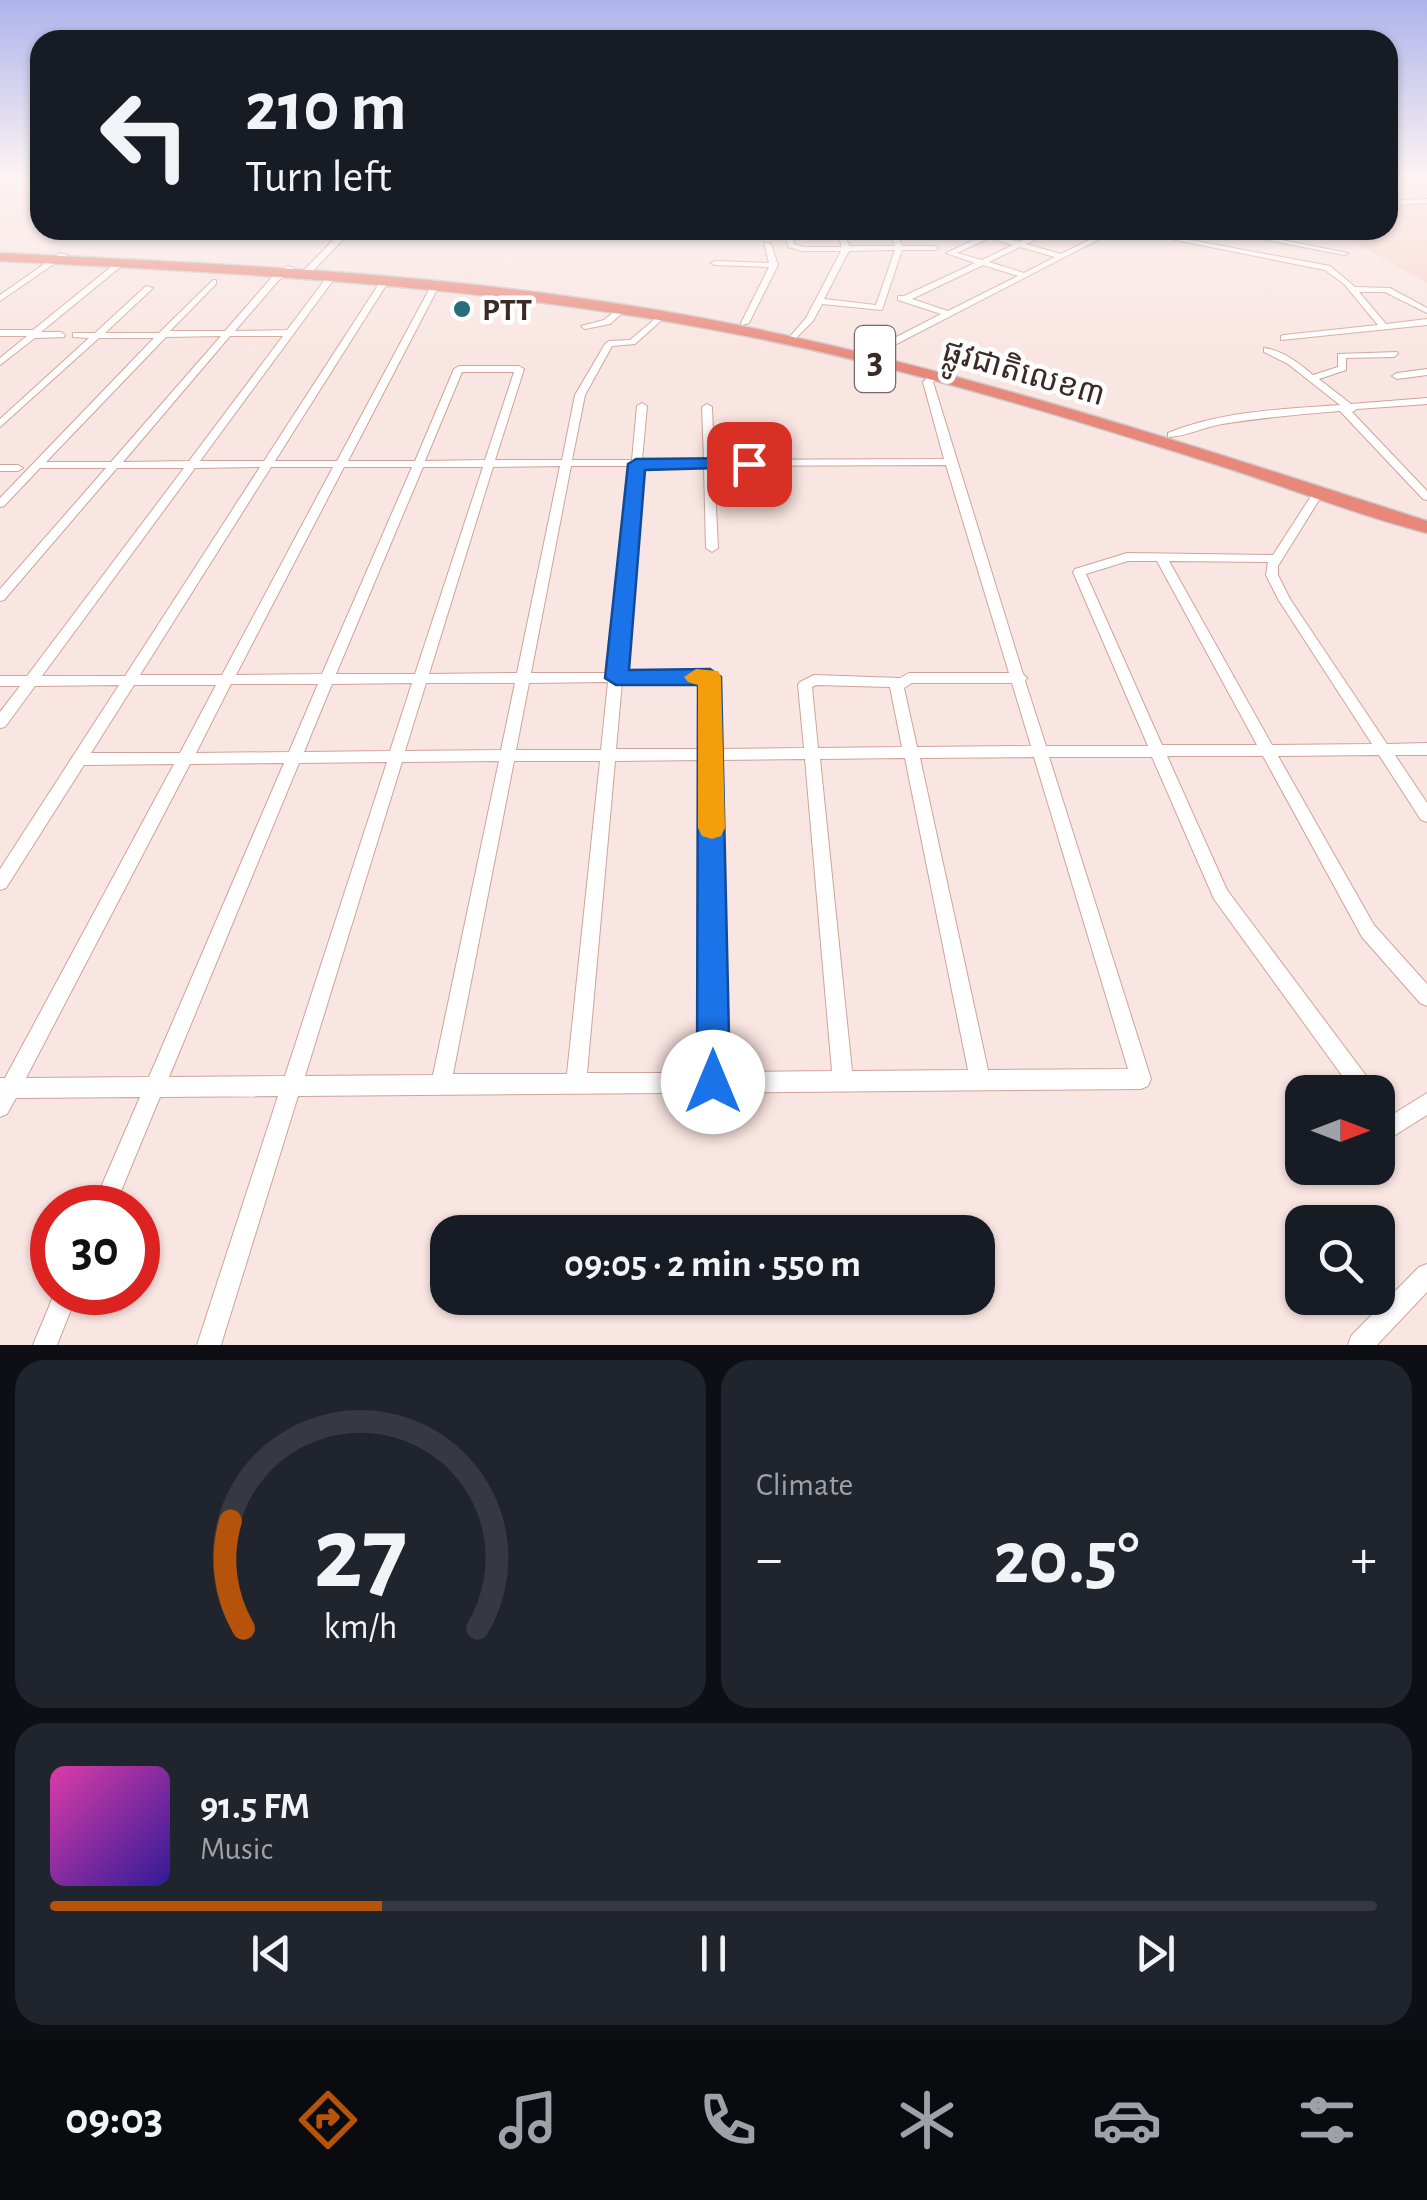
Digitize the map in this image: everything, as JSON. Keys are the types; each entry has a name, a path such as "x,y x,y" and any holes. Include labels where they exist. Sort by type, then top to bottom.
{"highway":[{"name":"ផ្លូវជាតិលេខ៣","path":"0,255 528,288 745,323 1078,415 1427,527"},
{"name":"ផ្លូវជាតិលេខ៣","path":"60,258 297,271 436,284 624,308 876,351 1172,434 1427,516"}],"street":[{"path":"0,597 228,333 336,240"},
{"path":"791,240 794,248 935,248"},
{"path":"794,337 846,248 843,240"},
{"path":"818,301 879,308 899,248 896,240"},
{"path":"975,240 950,252 1024,276"},
{"path":"1003,240 1062,257"},
{"path":"948,314 901,298 1027,240"},
{"path":"876,351 1095,240"},
{"path":"1191,240 1327,268 1354,289 1366,309 1384,326"},
{"path":"1229,250 1237,240"},
{"path":"1282,240 1344,253"},
{"path":"745,323 774,265 767,244"},
{"path":"0,299 60,258"},
{"path":"0,362 116,263"},
{"path":"716,263 774,265"},
{"path":"0,723 332,276"},
{"path":"0,883 386,279"},
{"path":"0,504 214,282"},
{"path":"3,1094 436,284"},
{"path":"0,424 149,288"},
{"path":"1354,289 1387,290 1427,311"},
{"path":"586,326 607,322 624,308"},
{"path":"441,1085 580,396 609,344 632,342 662,314"},
{"path":"1284,338 1427,322"},
{"path":"76,335 289,333"},
{"path":"0,334 61,334"},
{"path":"0,353 29,335"},
{"path":"1267,350 1312,378 1348,409 1426,494"},
{"path":"1312,378 1344,368 1341,356 1394,354"},
{"path":"113,1185 460,369 519,369 209,1345"},
{"path":"1397,376 1427,372"},
{"path":"3,1094 154,1087 1141,1078 1044,752 951,462 928,382 935,375"},
{"path":"1172,434 1220,422 1427,401"},
{"path":"576,1084 642,406"},
{"path":"706,407 712,548"},
{"path":"38,465 951,462"},
{"path":"0,468 18,468"},
{"path":"1319,492 1276,558 1272,576 1427,816"},
{"path":"1276,558 1127,558 1079,572 1220,894 1353,1075"},
{"path":"1161,558 1368,931 1427,997"},
{"path":"0,681 710,677 713,1082"},
{"path":"843,1081 805,684 814,680 1020,678"},
{"path":"898,682 980,1080"},
{"path":"79,759 1427,750"},
{"path":"1395,1125 1427,1102"},
{"path":"1360,1345 1427,1275"},
{"path":"44,1345 57,1315"}],"shaded area":[{"path":"1427,239 1427,283 1349,240"}],"slow traffic":[{"path":"696,677 710,677 712,828"}],"place":[{"name":"PTT","path":"462,309"}],"route":[{"path":"713,1082 710,677 616,678 636,464 749,464"}]}
